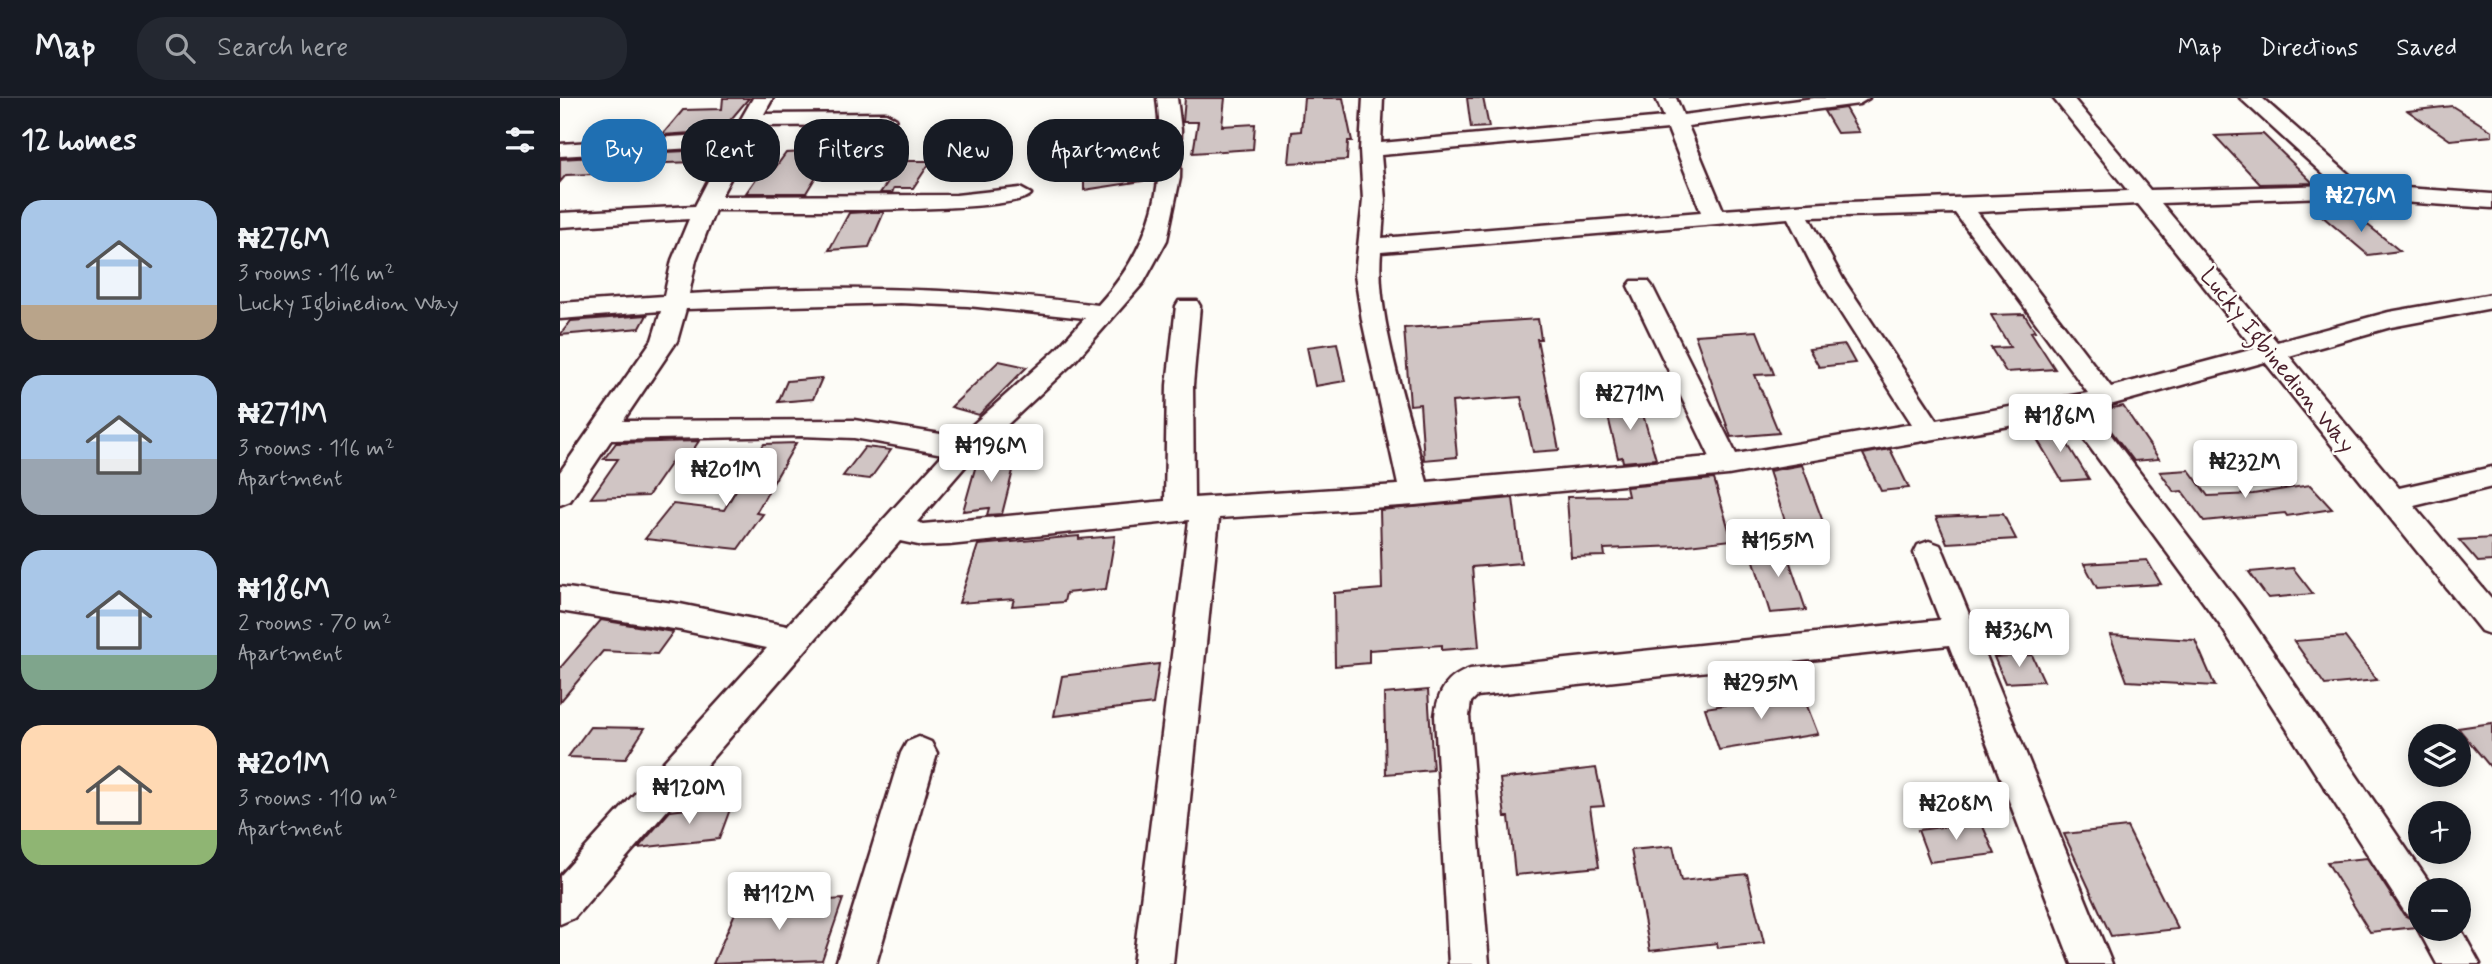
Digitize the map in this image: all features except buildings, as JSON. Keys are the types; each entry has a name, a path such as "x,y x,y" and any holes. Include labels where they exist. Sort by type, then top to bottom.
{"street":[{"path":"751,119 763,98"},
{"path":"560,905 965,447 1065,356 1132,282 1156,240 1169,177 1171,130 1167,98"},
{"path":"1373,98 1370,150 1374,200 1367,275 1374,320 1415,494"},
{"path":"1666,98 1714,218"},
{"path":"1370,150 1675,122 1859,98"},
{"name":"Lucky Igbinedion Way","path":"2063,98 2492,622"},
{"path":"2250,98 2354,191"},
{"path":"780,127 886,118"},
{"path":"560,150 681,137"},
{"path":"560,494 606,431 664,341 674,320 684,260 719,182"},
{"path":"1370,246 1493,239 1795,211 1962,208 2144,197 2354,191 2492,201"},
{"path":"560,220 706,208 956,202 1020,194"},
{"path":"1962,208 2408,883"},
{"path":"1795,211 1830,279 1928,429"},
{"path":"1640,286 1728,464"},
{"path":"560,311 677,301 826,296 942,298 1051,305 1104,313"},
{"path":"892,528 923,535 949,534 1192,509 1415,494 1728,464 2089,401 2389,320 2492,301"},
{"path":"1153,964 1192,509 1180,398 1188,306"},
{"path":"606,431 801,427 854,429 965,447"},
{"path":"2393,499 2492,477"},
{"path":"1928,553 2092,964"},
{"path":"560,598 680,617 795,641"},
{"path":"1469,964 1452,716 1454,700 1460,690 1470,683 1959,631"},
{"path":"856,964 919,754"},
{"path":"2446,941 2460,964"}]}
